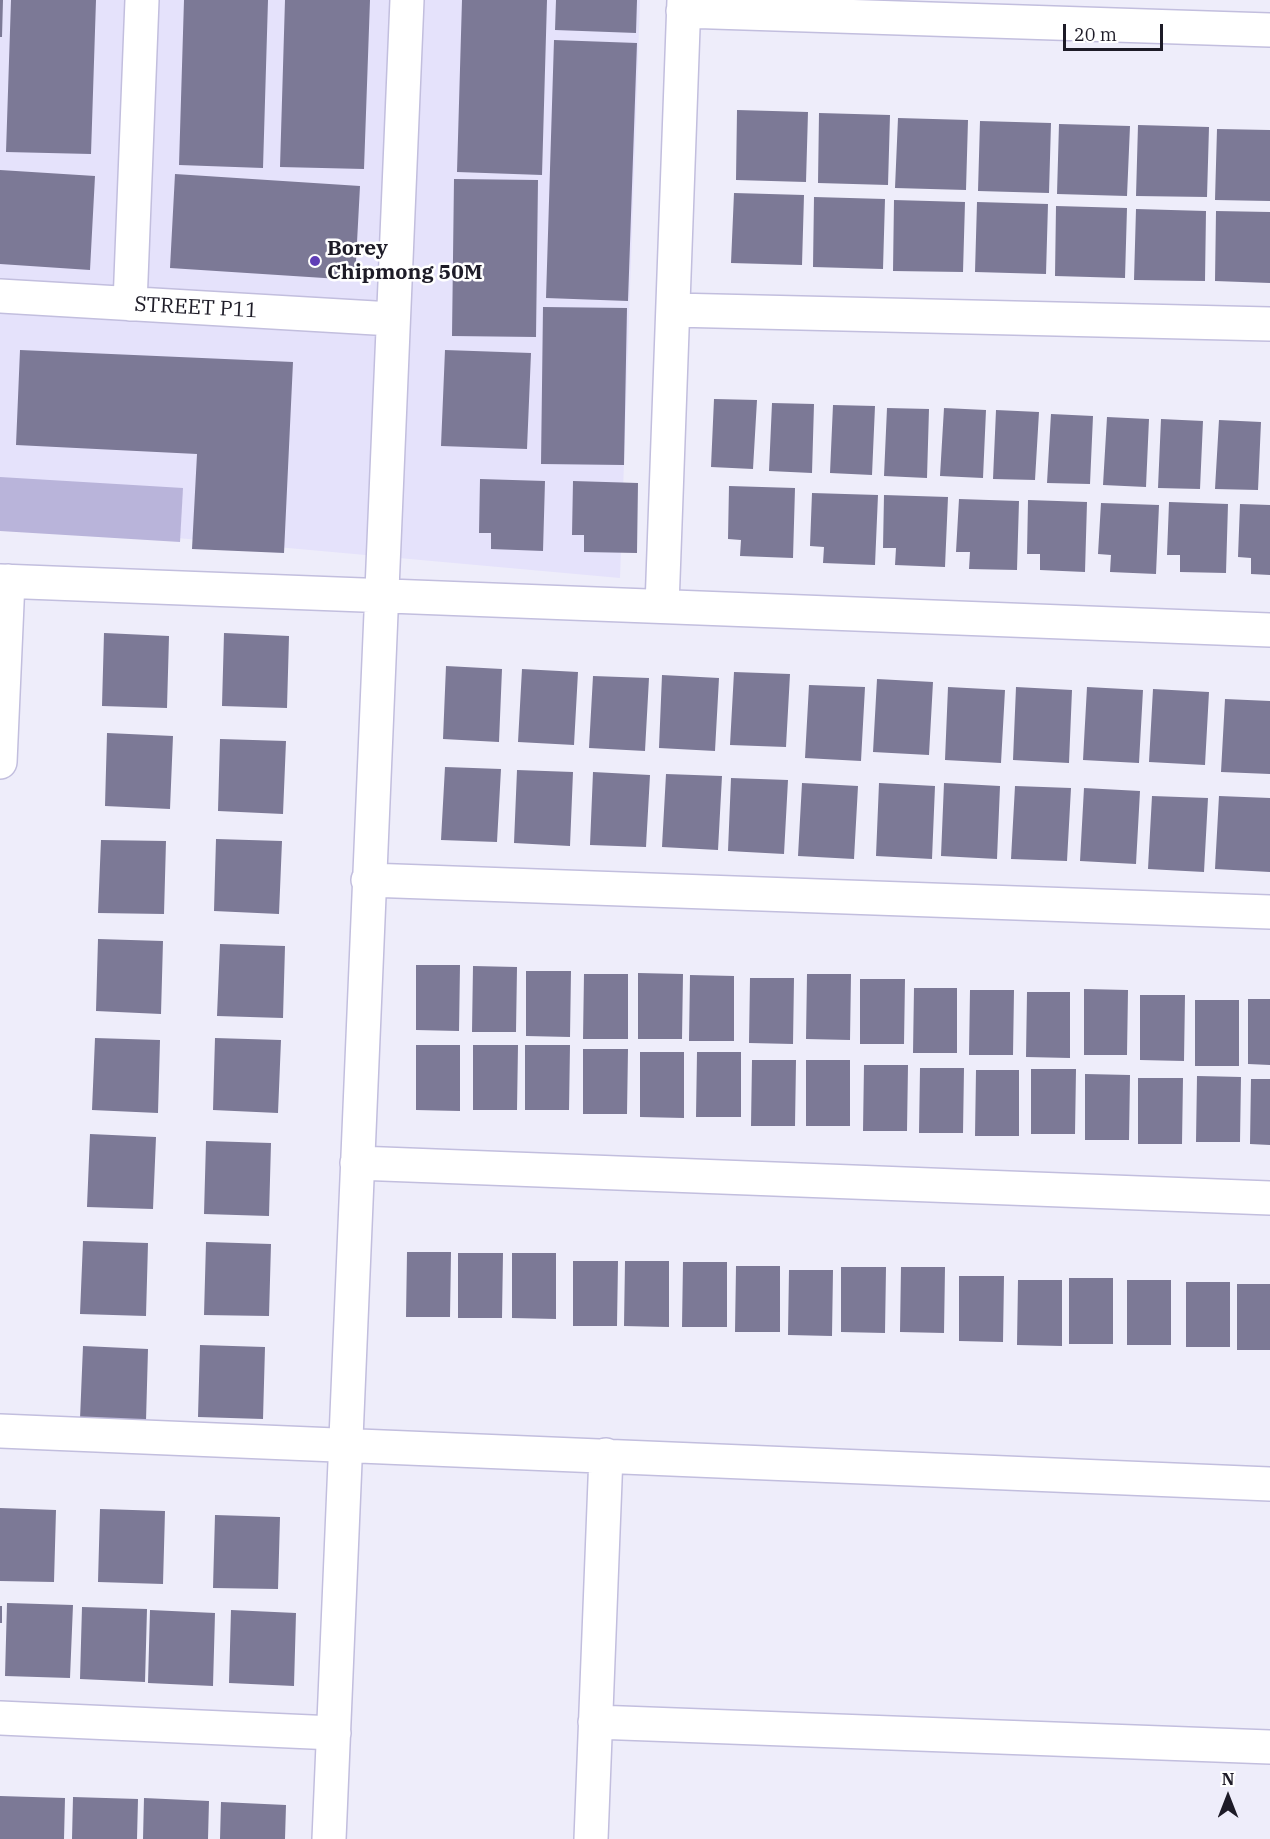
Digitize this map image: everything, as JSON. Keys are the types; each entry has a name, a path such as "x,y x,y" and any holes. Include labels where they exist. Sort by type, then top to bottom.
{"street":[{"path":"130,304 142,0"},
{"path":"329,1839 407,0"},
{"path":"662,606 683,5 1270,30"},
{"name":"STREET P11","path":"0,296 392,319"},
{"path":"673,310 1270,324"},
{"path":"0,762 4,581 1270,630"},
{"path":"368,880 1270,912"},
{"path":"357,1163 1270,1198"},
{"path":"0,1431 1270,1484"},
{"path":"591,1839 606,1455"},
{"path":"0,1718 334,1733"},
{"path":"595,1722 1270,1747"}],"shaded area":[{"name":"Borey Chipmong 50M","path":"0,0 640,0 620,578 0,522"},
{"path":"0,477 183,488 180,542 0,531"}],"building":[{"path":"0,0 3,0 2,37 0,37"},
{"path":"11,0 96,0 91,154 6,152"},
{"path":"184,0 268,0 263,168 179,165"},
{"path":"285,0 370,0 364,169 280,167"},
{"path":"462,0 547,0 542,175 457,172"},
{"path":"556,0 637,0 636,33 555,30"},
{"path":"554,40 637,43 628,301 546,298"},
{"path":"737,110 808,112 806,182 736,180"},
{"path":"819,113 890,115 888,185 818,183"},
{"path":"898,118 968,120 966,190 895,188"},
{"path":"980,121 1051,123 1049,193 978,191"},
{"path":"1059,124 1130,126 1127,196 1057,194"},
{"path":"1138,125 1209,127 1207,197 1136,196"},
{"path":"1217,129 1270,130 1270,201 1215,200"},
{"path":"0,170 95,176 90,270 0,264"},
{"path":"175,174 360,186 355,280 170,268"},
{"path":"454,179 538,180 536,337 452,336"},
{"path":"734,193 804,195 802,265 731,263"},
{"path":"814,197 885,199 883,269 813,267"},
{"path":"894,200 965,202 963,272 893,271"},
{"path":"977,202 1048,204 1046,274 975,272"},
{"path":"1056,206 1127,208 1125,278 1055,276"},
{"path":"1136,209 1206,211 1205,281 1134,280"},
{"path":"1216,211 1270,212 1270,283 1215,281"},
{"path":"543,307 627,308 624,465 541,464"},
{"path":"20,350 293,362 284,553 192,549 197,454 16,445"},
{"path":"445,350 531,353 527,449 441,446"},
{"path":"714,399 757,400 753,469 711,467"},
{"path":"772,403 814,404 812,473 769,471"},
{"path":"833,405 875,406 872,475 830,473"},
{"path":"887,408 929,409 927,478 884,476"},
{"path":"944,408 986,410 983,478 940,476"},
{"path":"996,410 1039,412 1035,480 993,479"},
{"path":"1051,414 1093,416 1090,484 1047,483"},
{"path":"1107,417 1149,419 1146,487 1103,485"},
{"path":"1161,419 1203,421 1200,489 1158,488"},
{"path":"1219,420 1261,422 1258,490 1215,489"},
{"path":"480,479 545,481 543,551 491,549 491,533 479,533"},
{"path":"573,481 638,483 637,553 584,552 584,535 572,535"},
{"path":"729,486 795,488 793,558 740,556 741,540 728,539"},
{"path":"812,493 878,495 875,565 823,563 824,547 810,546"},
{"path":"884,495 948,497 945,567 895,565 896,548 883,548"},
{"path":"959,499 1019,501 1017,570 969,569 970,552 956,552"},
{"path":"1028,500 1087,502 1085,572 1040,570 1040,554 1027,554"},
{"path":"1169,502 1228,504 1226,573 1180,572 1180,555 1167,555"},
{"path":"1101,503 1159,505 1156,574 1110,572 1111,555 1098,554"},
{"path":"1240,504 1270,505 1270,575 1251,574 1251,558 1238,557"},
{"path":"104,633 169,636 167,708 102,706"},
{"path":"224,633 289,636 287,708 222,706"},
{"path":"446,666 502,669 499,742 443,739"},
{"path":"522,669 578,672 574,745 518,742"},
{"path":"734,672 790,674 786,747 730,745"},
{"path":"662,675 719,678 715,751 659,748"},
{"path":"593,676 649,678 645,751 589,748"},
{"path":"877,679 933,682 929,755 873,752"},
{"path":"809,685 865,687 861,761 805,758"},
{"path":"948,687 1005,690 1001,763 945,760"},
{"path":"1016,687 1072,690 1069,763 1013,760"},
{"path":"1087,687 1143,690 1139,763 1083,760"},
{"path":"1153,689 1209,692 1205,765 1149,762"},
{"path":"1225,699 1270,701 1270,774 1221,772"},
{"path":"107,733 173,736 170,809 105,806"},
{"path":"220,739 286,741 283,814 218,811"},
{"path":"445,767 501,769 497,842 441,840"},
{"path":"517,770 573,772 570,846 514,843"},
{"path":"593,772 650,775 646,847 590,845"},
{"path":"666,774 722,776 718,850 662,847"},
{"path":"731,778 788,780 784,854 728,851"},
{"path":"802,783 858,786 854,859 798,856"},
{"path":"879,783 935,786 932,859 876,856"},
{"path":"944,783 1000,786 997,859 941,856"},
{"path":"1015,786 1071,788 1067,861 1011,859"},
{"path":"1084,788 1140,791 1136,864 1080,861"},
{"path":"1152,796 1208,798 1204,872 1148,869"},
{"path":"1219,796 1270,798 1270,872 1215,869"},
{"path":"216,839 282,841 279,914 214,911"},
{"path":"101,840 166,841 164,914 98,913"},
{"path":"98,939 163,941 161,1014 96,1011"},
{"path":"220,944 285,946 283,1018 217,1016"},
{"path":"416,965 460,965 459,1031 416,1030"},
{"path":"473,966 517,967 516,1032 472,1032"},
{"path":"526,971 571,971 570,1037 526,1036"},
{"path":"638,973 683,974 682,1039 638,1039"},
{"path":"584,974 628,974 628,1039 583,1039"},
{"path":"807,974 851,974 850,1040 806,1039"},
{"path":"690,975 734,976 734,1041 689,1041"},
{"path":"750,978 794,978 793,1044 749,1043"},
{"path":"860,979 905,979 904,1044 860,1044"},
{"path":"914,988 957,988 957,1053 913,1053"},
{"path":"1084,989 1128,990 1127,1055 1084,1055"},
{"path":"970,990 1014,990 1013,1055 969,1055"},
{"path":"1027,992 1070,992 1070,1058 1026,1057"},
{"path":"1140,995 1185,995 1184,1061 1140,1060"},
{"path":"1248,999 1270,999 1270,1065 1248,1064"},
{"path":"1195,1000 1239,1000 1239,1066 1195,1066"},
{"path":"95,1038 160,1040 158,1113 92,1110"},
{"path":"215,1038 281,1040 278,1113 213,1110"},
{"path":"416,1045 460,1045 460,1111 416,1110"},
{"path":"473,1045 518,1045 517,1110 473,1110"},
{"path":"525,1045 570,1045 569,1110 525,1110"},
{"path":"583,1049 628,1049 627,1114 583,1114"},
{"path":"640,1052 684,1052 684,1118 640,1117"},
{"path":"697,1052 741,1052 741,1117 696,1117"},
{"path":"752,1060 796,1060 795,1126 751,1126"},
{"path":"806,1060 850,1060 850,1126 806,1126"},
{"path":"864,1065 908,1065 907,1131 863,1131"},
{"path":"920,1068 964,1068 963,1133 919,1133"},
{"path":"1031,1069 1076,1069 1075,1134 1031,1134"},
{"path":"976,1070 1019,1070 1019,1136 975,1136"},
{"path":"1085,1074 1130,1075 1129,1140 1085,1140"},
{"path":"1197,1076 1241,1077 1240,1142 1196,1142"},
{"path":"1138,1078 1183,1078 1182,1144 1138,1144"},
{"path":"1251,1079 1270,1079 1270,1145 1250,1144"},
{"path":"90,1134 156,1137 153,1209 87,1207"},
{"path":"206,1141 271,1143 269,1216 204,1214"},
{"path":"83,1241 148,1243 146,1316 80,1314"},
{"path":"206,1242 271,1244 269,1316 204,1315"},
{"path":"407,1252 451,1252 450,1317 406,1317"},
{"path":"458,1253 503,1253 502,1318 458,1318"},
{"path":"512,1253 556,1253 556,1319 512,1318"},
{"path":"573,1261 618,1261 617,1326 573,1326"},
{"path":"625,1261 669,1261 669,1327 624,1326"},
{"path":"683,1262 727,1262 727,1327 682,1327"},
{"path":"736,1266 780,1266 780,1332 735,1332"},
{"path":"841,1267 886,1267 885,1333 841,1332"},
{"path":"901,1267 945,1267 944,1333 900,1332"},
{"path":"789,1270 833,1270 832,1336 788,1335"},
{"path":"959,1276 1004,1276 1003,1342 959,1341"},
{"path":"1069,1278 1113,1278 1113,1344 1069,1344"},
{"path":"1018,1280 1062,1280 1062,1346 1017,1345"},
{"path":"1127,1280 1171,1280 1171,1345 1127,1345"},
{"path":"1186,1282 1230,1282 1230,1347 1186,1347"},
{"path":"1237,1284 1270,1284 1270,1350 1237,1350"},
{"path":"200,1345 265,1347 263,1419 198,1417"},
{"path":"83,1346 148,1349 146,1421 80,1419"},
{"path":"0,1508 56,1510 54,1582 0,1581"},
{"path":"100,1509 165,1511 163,1584 98,1582"},
{"path":"215,1515 280,1517 278,1589 213,1588"},
{"path":"7,1603 73,1605 70,1678 5,1676"},
{"path":"0,1606 2,1606 2,1623 0,1623"},
{"path":"82,1607 147,1609 145,1682 80,1679"},
{"path":"150,1610 215,1613 213,1686 148,1683"},
{"path":"231,1610 296,1613 294,1686 229,1683"},
{"path":"0,1796 65,1798 64,1839 0,1839"},
{"path":"73,1797 138,1799 137,1839 72,1839"},
{"path":"144,1798 209,1801 208,1839 143,1839"},
{"path":"221,1802 286,1805 285,1839 220,1839"}],"place":[{"name":"Borey Chipmong 50M","path":"315,261"}]}
